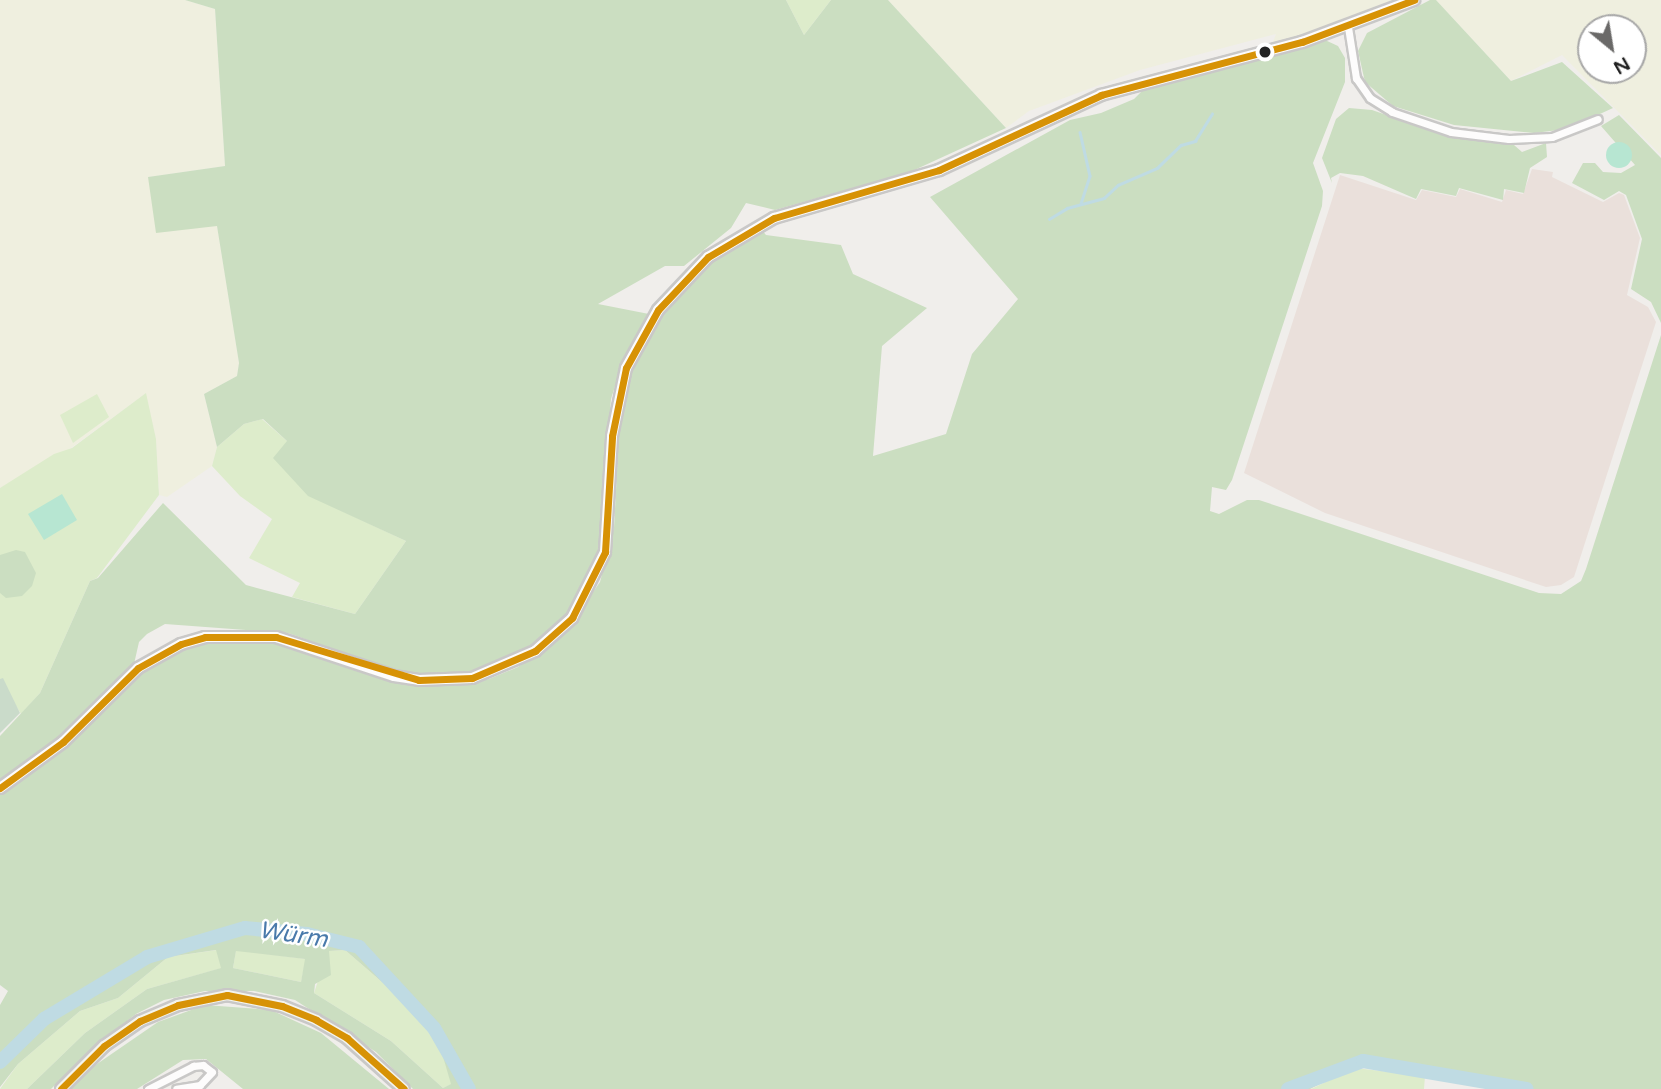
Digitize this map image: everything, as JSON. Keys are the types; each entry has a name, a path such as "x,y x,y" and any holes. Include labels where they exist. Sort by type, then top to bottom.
{"main road":[{"path":"61,1089 104,1046 140,1021 177,1005 227,995 282,1006 316,1020 347,1038 404,1089"}],"street":[{"path":"0,788 63,742 138,667 156,655 205,637 276,637 385,674 419,680 472,678 535,651 572,618 604,552 612,436 626,368 658,310 708,257 774,218 939,170 1101,95 1348,27 1414,0"},
{"path":"1348,27 1356,78 1370,98 1392,112 1451,132 1509,139 1552,137 1598,119"},
{"path":"148,1089 182,1069 204,1065 212,1072 201,1085 176,1089"}],"shaded area":[{"path":"1532,169 1553,172 1552,177 1603,202 1619,193 1624,195 1640,238 1627,295 1648,307 1656,322 1574,577 1561,585 1546,587 1325,513 1244,473 1340,175 1416,200 1422,190 1456,197 1460,189 1502,202 1506,190 1523,194"}],"green space":[{"path":"0,0 185,0 215,9 225,166 149,177 217,225 239,363 237,376 204,394 217,447 212,466 167,497 159,495 156,439 145,394 71,448 0,488"},
{"path":"185,0 786,0 804,35 831,0 888,0 1006,128 910,172 775,210 746,203 731,228 684,266 665,266 598,304 649,314 620,370 611,399 600,544 591,575 571,611 541,640 488,669 440,677 387,668 288,633 165,624 139,642 134,664 61,736 0,783 0,736 40,693 90,581 98,578 163,503 246,585 355,614 406,541 308,496 273,458 287,441 263,419 244,424 217,447 204,394 237,376 239,363 217,226 156,233 148,177 225,166 215,9"},
{"path":"786,0 831,0 804,35"},
{"path":"888,0 1396,0 1312,32 1273,42 1276,34 1140,70 1029,111 1006,128"},
{"path":"1430,0 1436,0 1511,81 1562,62 1577,76 1577,84 1586,84 1613,108 1567,129 1534,133 1454,125 1393,106 1365,82 1358,51 1367,33"},
{"path":"1436,0 1661,0 1661,155 1591,84 1647,84 1647,14 1577,14 1577,70 1562,55 1511,81"},
{"path":"1325,40 1338,46 1345,58 1345,82 1313,163 1323,191 1322,206 1232,480 1226,490 1212,487 1210,511 1219,514 1247,500 1259,500 1539,593 1561,594 1581,581 1586,569 1661,335 1661,1089 1512,1089 1355,1066 1310,1089 413,1089 376,1052 295,1000 254,991 205,991 164,1000 136,1014 91,1049 51,1089 27,1089 85,1033 147,989 221,968 216,950 168,957 118,998 80,1011 18,1064 0,1087 0,1005 8,991 0,985 0,794 51,757 151,663 191,645 216,640 285,644 397,683 451,686 489,679 518,667 563,635 600,582 614,528 620,414 630,371 658,316 719,256 761,229 766,235 841,245 853,274 927,308 882,346 873,456 946,434 972,354 1018,299 930,197 1070,120 1101,113 1134,99 1144,89","holes":["345,950 405,1002 439,1043 451,1084 443,1088 391,1041 314,993 315,984 331,975 329,951","236,951 305,959 301,982 233,968"]},
{"path":"1349,108 1372,110 1441,134 1514,145 1522,152 1546,143 1547,157 1530,168 1524,193 1504,189 1503,200 1459,188 1456,196 1421,189 1416,199 1363,176 1340,173 1331,178 1332,183 1322,158 1336,119"},
{"path":"1619,115 1661,158 1661,323 1651,302 1631,289 1642,239 1626,195 1619,191 1604,200 1572,183 1583,163 1595,163 1603,172 1621,173 1635,165 1601,126"},
{"path":"1619,142 1628,146 1632,155 1628,164 1619,168 1610,164 1606,155 1610,146"},
{"path":"146,393 156,439 159,495 97,578 90,581 40,693 21,714 0,679 0,488 54,454 72,448"},
{"path":"97,394 109,417 73,443 60,415"},
{"path":"262,419 287,441 308,495 406,541 355,614 292,597 300,583 249,558 272,519 240,496 212,466 217,447 244,424"},
{"path":"62,494 77,520 44,540 28,514"},
{"path":"16,550 25,552 36,573 32,586 22,596 6,598 0,593 0,555"},
{"path":"3,678 20,713 0,733 0,679"},
{"path":"217,950 222,968 147,989 85,1033 27,1089 0,1089 18,1064 80,1011 118,998 168,957"},
{"path":"236,950 306,959 301,982 233,968"},
{"path":"345,950 405,1002 439,1043 452,1084 443,1088 391,1041 314,993 328,951"},
{"path":"205,1005 271,1010 321,1033 389,1089 243,1089 206,1059 183,1060 137,1089 70,1089 81,1075 158,1022"},
{"path":"1355,1068 1425,1076 1424,1089 1311,1089"}],"waterway":[{"path":"1049,219 1067,208 1104,198 1118,185 1157,168 1181,145 1195,141 1212,114"},
{"path":"1080,132 1090,176 1081,203"},
{"name":"Würm","path":"0,1062 44,1019 147,957 245,928 307,934 359,947 434,1028 469,1089"},
{"name":"Würm","path":"1288,1089 1363,1061 1527,1089"}],"transit line":[{"path":"0,788 63,742 138,668 181,644 205,637 276,637 419,680 472,678 535,651 572,618 605,552 612,436 626,368 658,310 708,257 774,218 939,170 1101,95 1302,42 1414,0"},
{"path":"61,1089 104,1046 140,1021 178,1005 227,995 282,1006 316,1020 347,1038 404,1089"}]}
